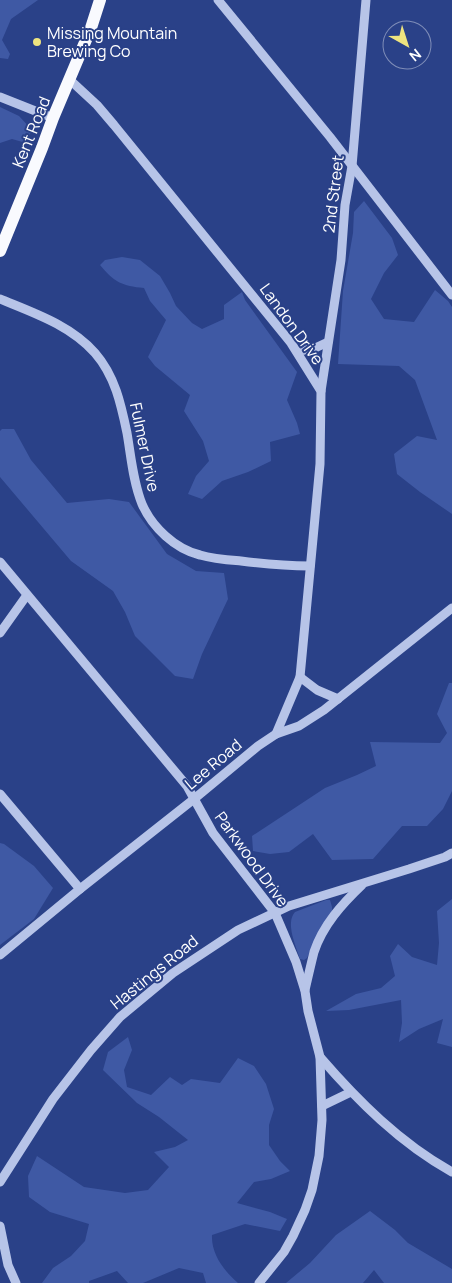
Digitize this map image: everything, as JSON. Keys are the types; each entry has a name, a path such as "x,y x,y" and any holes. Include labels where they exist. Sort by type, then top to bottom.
{"main road":[{"name":"Kent Road","path":"0,252 91,28 100,0"}],"street":[{"path":"218,0 352,166 452,295"},
{"name":"2nd Street","path":"321,391 341,260 345,205 352,166 366,0"},
{"name":"Landon Drive","path":"70,80 97,105 114,125 292,343 321,391 320,464 300,677 276,734"},
{"path":"0,97 53,118"},
{"name":"Fulmer Drive","path":"0,299 63,326 84,342 101,361 118,392 136,488 142,505 156,526 169,539 184,549 202,556 279,566 310,566"},
{"path":"296,351 313,349 328,342"},
{"name":"Parkwood Drive","path":"0,562 187,786 213,833 275,912 296,962 305,991 308,1011 320,1057 322,1132 312,1190 305,1210 284,1252 259,1283"},
{"path":"0,632 27,595"},
{"name":"Lee Road","path":"0,955 80,889 194,800 258,746 276,734 299,726 338,699 452,608"},
{"path":"300,677 317,690 338,699"},
{"path":"0,794 80,889"},
{"name":"Hastings Road","path":"0,1182 69,1077 91,1050 120,1017 146,994 194,958 238,930 275,912 450,857"},
{"name":"Hastings Road","path":"305,991 315,950 330,922 343,903 366,882"},
{"path":"320,1057 351,1092 386,1125 420,1152 452,1172"},
{"path":"322,1106 351,1092"},
{"path":"0,1226 8,1265 16,1283"}],"shaded area":[{"path":"0,0 38,0 11,19 2,40 10,54 8,59 0,58"},
{"path":"0,107 19,116 32,130 26,143 12,139 0,143"},
{"path":"364,201 392,238 398,255 384,273 371,299 384,319 414,322 435,290 452,307 452,514 397,474 394,454 417,436 437,440 415,380 399,366 338,364 343,291 353,233 354,212"},
{"path":"122,257 140,260 160,276 176,306 192,323 202,329 224,319 224,305 242,292 245,300 297,372 287,400 300,434 270,442 271,461 222,481 202,499 188,494 196,476 209,461 203,441 184,411 190,395 155,366 148,357 166,320 150,301 144,288 119,282 100,265 105,260"},
{"path":"2,429 14,429 31,460 67,503 109,499 129,502 167,554 196,571 224,573 228,599 202,654 193,679 175,676 135,636 125,612 113,591 71,561 0,477 0,431"},
{"path":"449,683 452,683 452,791 443,809 427,826 402,826 373,859 332,860 313,834 289,852 270,854 253,851 252,836 325,788 376,766 370,742 440,743 447,733 437,714"},
{"path":"0,843 34,866 53,888 34,919 0,945"},
{"path":"452,899 452,1047 437,1043 443,1019 419,1029 399,1042 402,1023 401,1000 349,1010 326,1011 356,994 381,988 395,976 390,956 398,944 412,957 437,965 439,943 437,911"},
{"path":"330,900 332,911 320,930 307,958 304,960 300,959 292,935 292,917 295,912"},
{"path":"128,1037 132,1050 124,1070 127,1087 151,1095 170,1077 182,1085 191,1079 220,1083 238,1058 254,1066 266,1084 274,1109 269,1125 269,1145 290,1171 271,1179 254,1182 237,1203 287,1219 280,1231 245,1224 212,1235 212,1242 219,1262 238,1283 206,1283 203,1273 179,1268 143,1283 128,1283 117,1271 89,1281 89,1283 42,1283 53,1268 71,1256 85,1241 89,1224 50,1212 29,1197 28,1176 37,1156 84,1187 125,1193 148,1190 169,1167 154,1152 175,1147 188,1140 159,1117 137,1103 103,1070 108,1052"},
{"path":"370,1211 395,1230 408,1243 452,1269 452,1283 384,1283 374,1270 363,1283 286,1283 310,1263 336,1235"}],"place":[{"name":"Missing Mountain Brewing Co","path":"37,42"}]}
